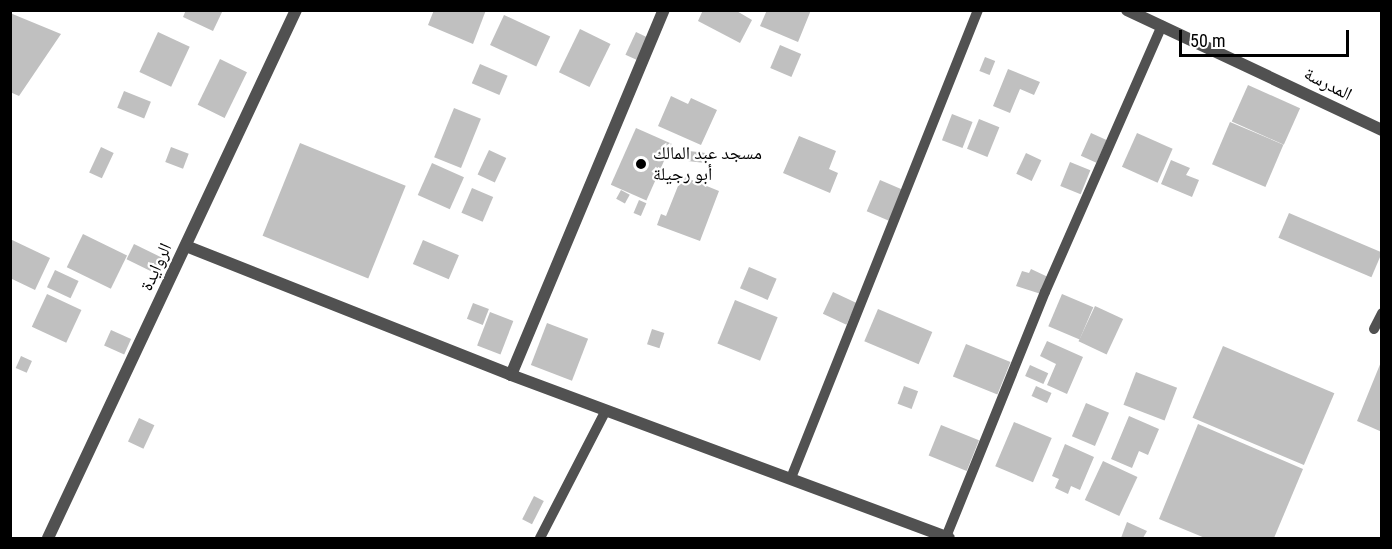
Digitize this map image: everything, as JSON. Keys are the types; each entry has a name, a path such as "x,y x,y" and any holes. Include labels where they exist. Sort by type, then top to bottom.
{"street":[{"name":"الروايدة","path":"48,538 296,10"},
{"path":"511,375 664,10"},
{"name":"المدرسة","path":"1127,10 1382,130"},
{"path":"186,246 511,375 948,538"}],"lane":[{"path":"791,478 978,10"},
{"path":"948,538 1045,292 1162,27"},
{"path":"1374,329 1382,313"},
{"path":"540,538 606,410"}],"building":[{"path":"186,10 223,10 213,31 183,17"},
{"path":"434,10 486,10 473,44 428,25"},
{"path":"703,10 735,10 752,20 740,43 698,21"},
{"path":"767,10 811,10 798,42 760,26"},
{"path":"10,13 61,34 19,96 10,92"},
{"path":"504,15 550,37 536,66 490,45"},
{"path":"580,29 611,44 590,87 559,72"},
{"path":"158,32 190,47 171,87 139,72"},
{"path":"636,32 649,38 638,61 625,55"},
{"path":"780,45 801,54 791,77 770,68"},
{"path":"985,57 995,61 990,75 979,71"},
{"path":"220,59 247,72 225,118 198,105"},
{"path":"480,64 508,76 499,95 472,83"},
{"path":"1008,69 1040,82 1034,95 1020,89 1010,113 993,106"},
{"path":"1248,85 1300,108 1284,145 1232,122"},
{"path":"124,91 151,102 144,119 117,108"},
{"path":"671,96 688,104 691,98 717,110 701,145 658,126"},
{"path":"454,108 481,119 461,168 434,157"},
{"path":"952,114 973,122 963,148 942,140"},
{"path":"979,119 999,127 987,157 967,149"},
{"path":"1230,122 1283,145 1265,187 1212,164"},
{"name":"مسجد عبد المالك أبو رجيلة","path":"636,128 672,144 646,201 611,185"},
{"path":"1091,133 1107,140 1096,163 1081,156"},
{"path":"1137,133 1173,149 1158,183 1122,167"},
{"path":"799,136 836,151 829,169 838,173 830,193 783,173"},
{"path":"300,143 406,186 368,278 263,236"},
{"path":"101,147 114,153 102,178 89,172"},
{"path":"171,147 189,154 183,169 165,162"},
{"path":"489,150 506,158 495,183 478,174"},
{"path":"689,151 706,153 705,163 688,161"},
{"path":"1026,153 1041,160 1032,181 1016,174"},
{"path":"1171,160 1190,168 1186,175 1199,180 1192,197 1161,184"},
{"path":"1070,162 1090,170 1081,194 1060,186"},
{"path":"432,163 464,177 450,209 418,195"},
{"path":"682,176 719,191 700,241 657,225 661,214 666,216"},
{"path":"880,180 904,190 891,221 867,211"},
{"path":"472,188 493,197 483,222 461,213"},
{"path":"621,190 630,195 625,204 616,199"},
{"path":"639,200 646,203 641,216 634,213"},
{"path":"1289,213 1382,252 1371,277 1278,238"},
{"path":"83,234 127,255 111,289 67,267"},
{"path":"10,239 50,258 35,290 10,278"},
{"path":"423,240 459,255 449,279 413,264"},
{"path":"134,244 165,259 157,274 127,259"},
{"path":"749,267 777,279 768,300 740,288"},
{"path":"1031,269 1048,277 1041,294 1016,286 1022,271 1029,273"},
{"path":"55,270 79,281 71,298 47,287"},
{"path":"833,292 857,303 846,325 823,314"},
{"path":"47,294 81,310 66,343 32,327"},
{"path":"1062,294 1093,307 1080,340 1048,326"},
{"path":"735,300 778,317 760,361 717,344"},
{"path":"473,303 489,309 483,325 467,319"},
{"path":"1095,306 1123,319 1107,354 1079,341"},
{"path":"878,309 932,332 919,364 864,341"},
{"path":"490,312 513,321 500,355 477,346"},
{"path":"547,323 588,339 572,381 531,365"},
{"path":"652,329 664,333 659,348 647,344"},
{"path":"111,330 131,339 124,354 104,346"},
{"path":"1047,341 1083,357 1067,394 1047,385 1056,364 1040,356"},
{"path":"966,344 1011,362 997,394 953,376"},
{"path":"1223,346 1334,393 1304,465 1193,418"},
{"path":"21,356 32,361 27,373 16,368"},
{"path":"1382,362 1382,432 1357,421"},
{"path":"1030,365 1048,373 1043,384 1025,376"},
{"path":"1136,372 1177,388 1165,420 1123,405"},
{"path":"904,386 918,391 912,409 898,404"},
{"path":"1036,386 1052,393 1047,403 1032,396"},
{"path":"1086,403 1109,413 1095,446 1072,436"},
{"path":"1129,416 1159,429 1148,455 1139,451 1132,468 1111,459"},
{"path":"139,418 154,425 143,449 128,442"},
{"path":"1014,422 1052,438 1033,482 995,466"},
{"path":"1198,424 1303,469 1274,538 1205,538 1159,519"},
{"path":"941,425 979,440 967,471 929,456"},
{"path":"1065,444 1094,457 1080,490 1071,486 1068,494 1055,488 1059,479 1052,476"},
{"path":"1103,461 1137,477 1119,516 1085,500"},
{"path":"534,496 544,501 532,524 522,519"},
{"path":"1127,522 1147,531 1143,538 1121,538"}],"place":[{"name":"مسجد عبد المالك أبو رجيلة","path":"641,164"}]}
